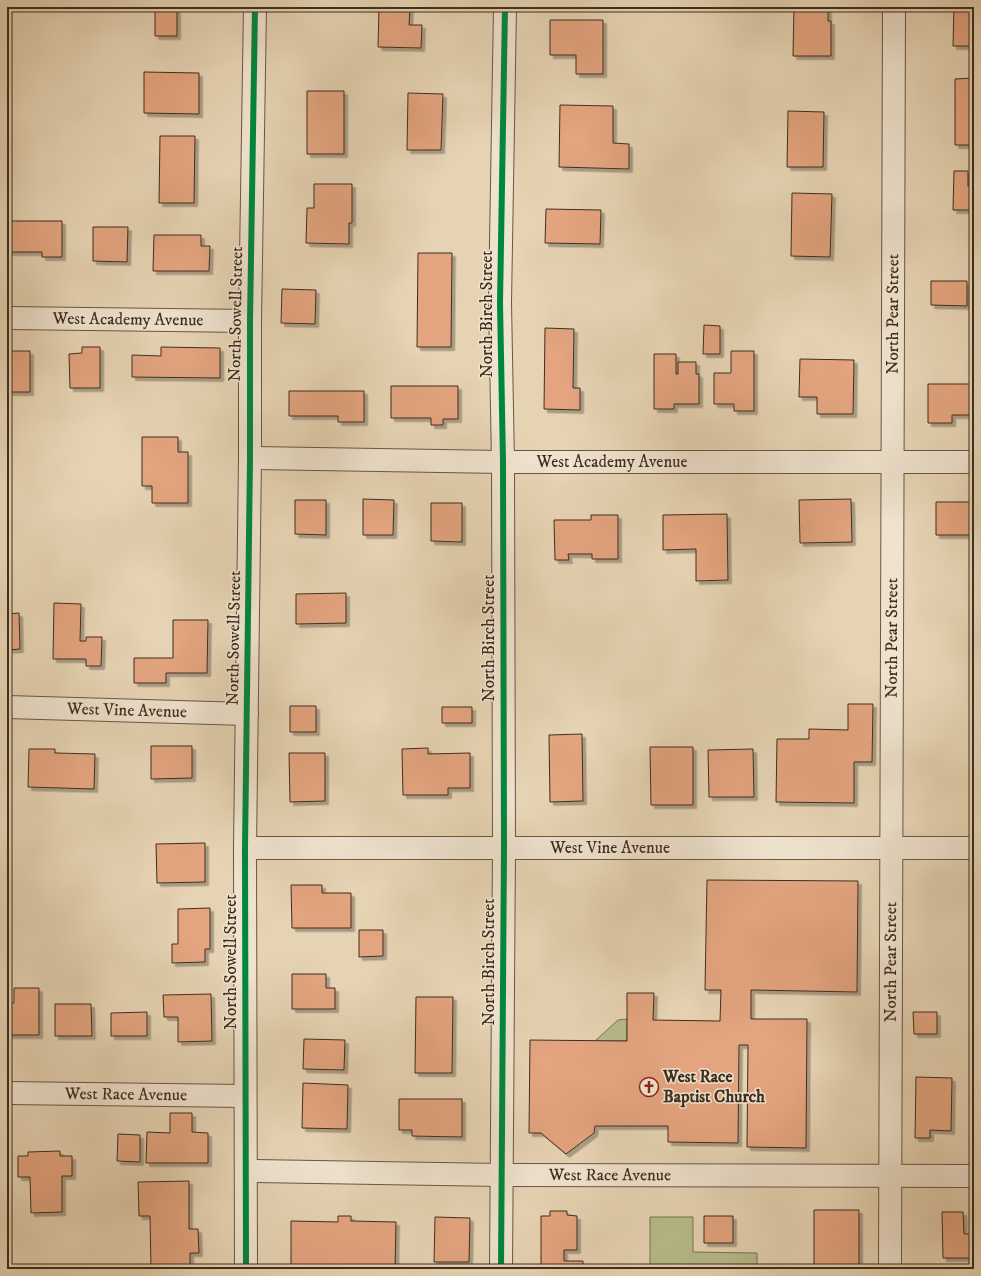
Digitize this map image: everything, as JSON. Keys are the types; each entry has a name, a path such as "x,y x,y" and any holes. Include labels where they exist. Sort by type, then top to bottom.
{"street":[{"name":"North Sowell Street","path":"246,1269 246,848 250,321 255,7"},
{"name":"North Birch Street","path":"501,1269 504,848 503,462 500,303 505,7"},
{"name":"North Pear Street","path":"890,1269 894,7"},
{"name":"West Academy Avenue","path":"7,318 250,321"},
{"name":"West Academy Avenue","path":"250,458 503,462 974,462"},
{"name":"West Vine Avenue","path":"7,707 247,714"},
{"name":"West Vine Avenue","path":"246,848 974,848"},
{"name":"West Race Avenue","path":"7,1093 245,1096"},
{"name":"West Race Avenue","path":"246,1171 501,1175 974,1176"}],"green space":[{"path":"627,1019 627,1041 595,1041 618,1020"},
{"path":"650,1217 693,1217 693,1252 757,1253 757,1269 650,1269"}],"building":[{"path":"155,7 177,7 177,36 155,36"},
{"path":"379,7 410,7 409,25 422,25 421,48 378,47"},
{"path":"794,7 828,7 828,21 831,21 831,56 793,56"},
{"path":"954,7 974,7 974,46 953,46"},
{"path":"550,20 603,20 603,74 576,74 576,55 550,55"},
{"path":"144,72 199,73 199,114 144,113"},
{"path":"974,78 974,145 955,145 955,79"},
{"path":"307,91 344,91 344,154 307,154"},
{"path":"408,93 443,94 441,150 407,150"},
{"path":"560,105 613,106 613,143 629,144 629,169 559,167"},
{"path":"788,111 824,112 823,167 787,167"},
{"path":"160,136 195,136 194,203 159,203"},
{"path":"954,171 968,171 968,186 974,186 974,225 970,225 970,210 953,210"},
{"path":"314,184 352,184 352,223 349,223 349,244 306,243 307,208 314,208"},
{"path":"792,193 832,194 830,257 791,256"},
{"path":"546,209 601,210 600,244 545,243"},
{"path":"7,221 62,221 62,257 42,257 42,252 7,252"},
{"path":"93,227 128,227 127,262 93,261"},
{"path":"154,235 201,235 201,246 210,246 209,271 153,271"},
{"path":"418,253 452,253 451,347 417,347"},
{"path":"931,281 967,281 967,306 931,305"},
{"path":"282,289 316,290 315,324 281,323"},
{"path":"704,325 720,326 720,354 703,354"},
{"path":"545,328 574,329 573,388 580,388 580,410 544,409"},
{"path":"82,347 100,347 100,388 70,388 69,354 82,353"},
{"path":"161,347 220,348 220,378 132,377 132,355 161,356"},
{"path":"7,351 30,351 30,392 7,392"},
{"path":"731,351 754,351 754,411 734,411 734,404 714,404 714,373 731,373"},
{"path":"654,354 676,354 676,374 678,374 678,362 696,362 696,374 699,374 699,404 674,404 674,409 654,409"},
{"path":"800,359 854,360 853,414 817,414 817,397 799,397"},
{"path":"928,384 974,384 974,415 952,415 952,423 928,423"},
{"path":"391,386 458,386 458,419 443,419 443,425 431,425 431,418 391,418"},
{"path":"289,391 364,391 364,422 338,422 338,416 289,416"},
{"path":"142,437 178,437 178,452 188,452 188,503 152,503 152,486 142,486"},
{"path":"363,499 394,500 393,535 363,535"},
{"path":"851,499 852,542 800,543 799,500"},
{"path":"295,500 326,500 326,535 295,534"},
{"path":"936,502 972,502 971,535 936,535"},
{"path":"431,503 462,503 462,542 431,541"},
{"path":"727,514 728,580 696,581 696,549 663,550 663,515"},
{"path":"591,515 618,515 618,559 592,559 592,554 568,554 569,560 555,560 554,520 591,520"},
{"path":"346,593 346,623 296,624 296,594"},
{"path":"54,603 81,604 80,641 86,641 86,637 102,637 101,666 86,666 86,659 53,659"},
{"path":"19,613 20,649 7,650 7,614"},
{"path":"173,620 208,620 207,673 166,673 166,683 134,683 134,658 173,658"},
{"path":"848,704 873,704 872,762 854,762 854,803 776,802 777,739 809,739 809,729 848,730"},
{"path":"290,706 316,706 316,732 290,732"},
{"path":"442,707 472,707 472,723 442,723"},
{"path":"970,732 974,732 974,805 970,805"},
{"path":"582,734 583,801 550,802 549,735"},
{"path":"151,746 192,746 192,778 151,779"},
{"path":"650,747 693,747 693,805 651,805"},
{"path":"428,748 428,754 470,753 470,788 448,788 448,795 403,795 402,749"},
{"path":"29,749 55,749 55,753 95,754 94,789 28,787"},
{"path":"753,749 754,797 709,797 708,750"},
{"path":"289,753 325,753 325,801 290,802"},
{"path":"205,843 205,882 157,883 156,844"},
{"path":"707,880 858,881 857,992 751,990 751,1019 807,1019 806,1148 747,1147 748,1045 739,1045 738,1143 668,1142 668,1126 595,1126 594,1133 566,1154 541,1133 529,1133 530,1040 627,1041 627,993 654,993 653,1020 720,1021 721,990 705,990"},
{"path":"291,885 322,885 322,893 351,893 351,928 292,928"},
{"path":"210,908 210,949 205,949 205,962 172,963 172,944 178,944 178,909"},
{"path":"359,930 383,930 383,956 359,957"},
{"path":"292,974 326,974 326,988 335,988 335,1009 292,1009"},
{"path":"14,988 39,988 39,1035 7,1035 7,1003 14,1003"},
{"path":"211,994 212,1041 178,1042 178,1017 164,1017 163,995"},
{"path":"416,997 453,997 452,1073 415,1073"},
{"path":"55,1004 91,1004 92,1036 55,1036"},
{"path":"147,1012 147,1036 111,1036 111,1013"},
{"path":"913,1012 937,1012 937,1034 914,1034"},
{"path":"304,1039 345,1040 344,1070 303,1069"},
{"path":"916,1077 952,1078 951,1131 930,1130 930,1138 915,1138"},
{"path":"303,1083 348,1085 347,1129 302,1128"},
{"path":"399,1099 462,1099 462,1137 412,1136 412,1130 399,1130"},
{"path":"170,1113 192,1113 192,1132 208,1133 208,1163 146,1163 147,1132 170,1133"},
{"path":"118,1134 140,1135 140,1162 117,1161"},
{"path":"60,1151 60,1156 72,1156 72,1176 62,1176 62,1212 31,1213 30,1177 18,1177 18,1156 28,1156 28,1152"},
{"path":"189,1181 189,1229 198,1229 199,1253 190,1253 190,1269 151,1269 150,1216 139,1216 138,1182"},
{"path":"814,1210 859,1210 859,1268 814,1269"},
{"path":"550,1211 567,1211 567,1215 577,1216 577,1250 564,1250 564,1261 583,1261 583,1269 541,1269 541,1216 550,1216"},
{"path":"942,1212 963,1212 964,1234 974,1234 974,1258 943,1258"},
{"path":"338,1216 351,1216 351,1221 396,1222 395,1269 291,1269 291,1221 338,1222"},
{"path":"704,1216 733,1216 733,1243 704,1243"},
{"path":"435,1217 470,1218 469,1262 434,1262"}],"cycle path":[{"path":"246,1269 245,848 250,458 250,321 255,7"},
{"path":"501,1269 504,848 503,462 500,303 505,7"}],"place":[{"name":"West Race Baptist Church","path":"649,1087"}]}
